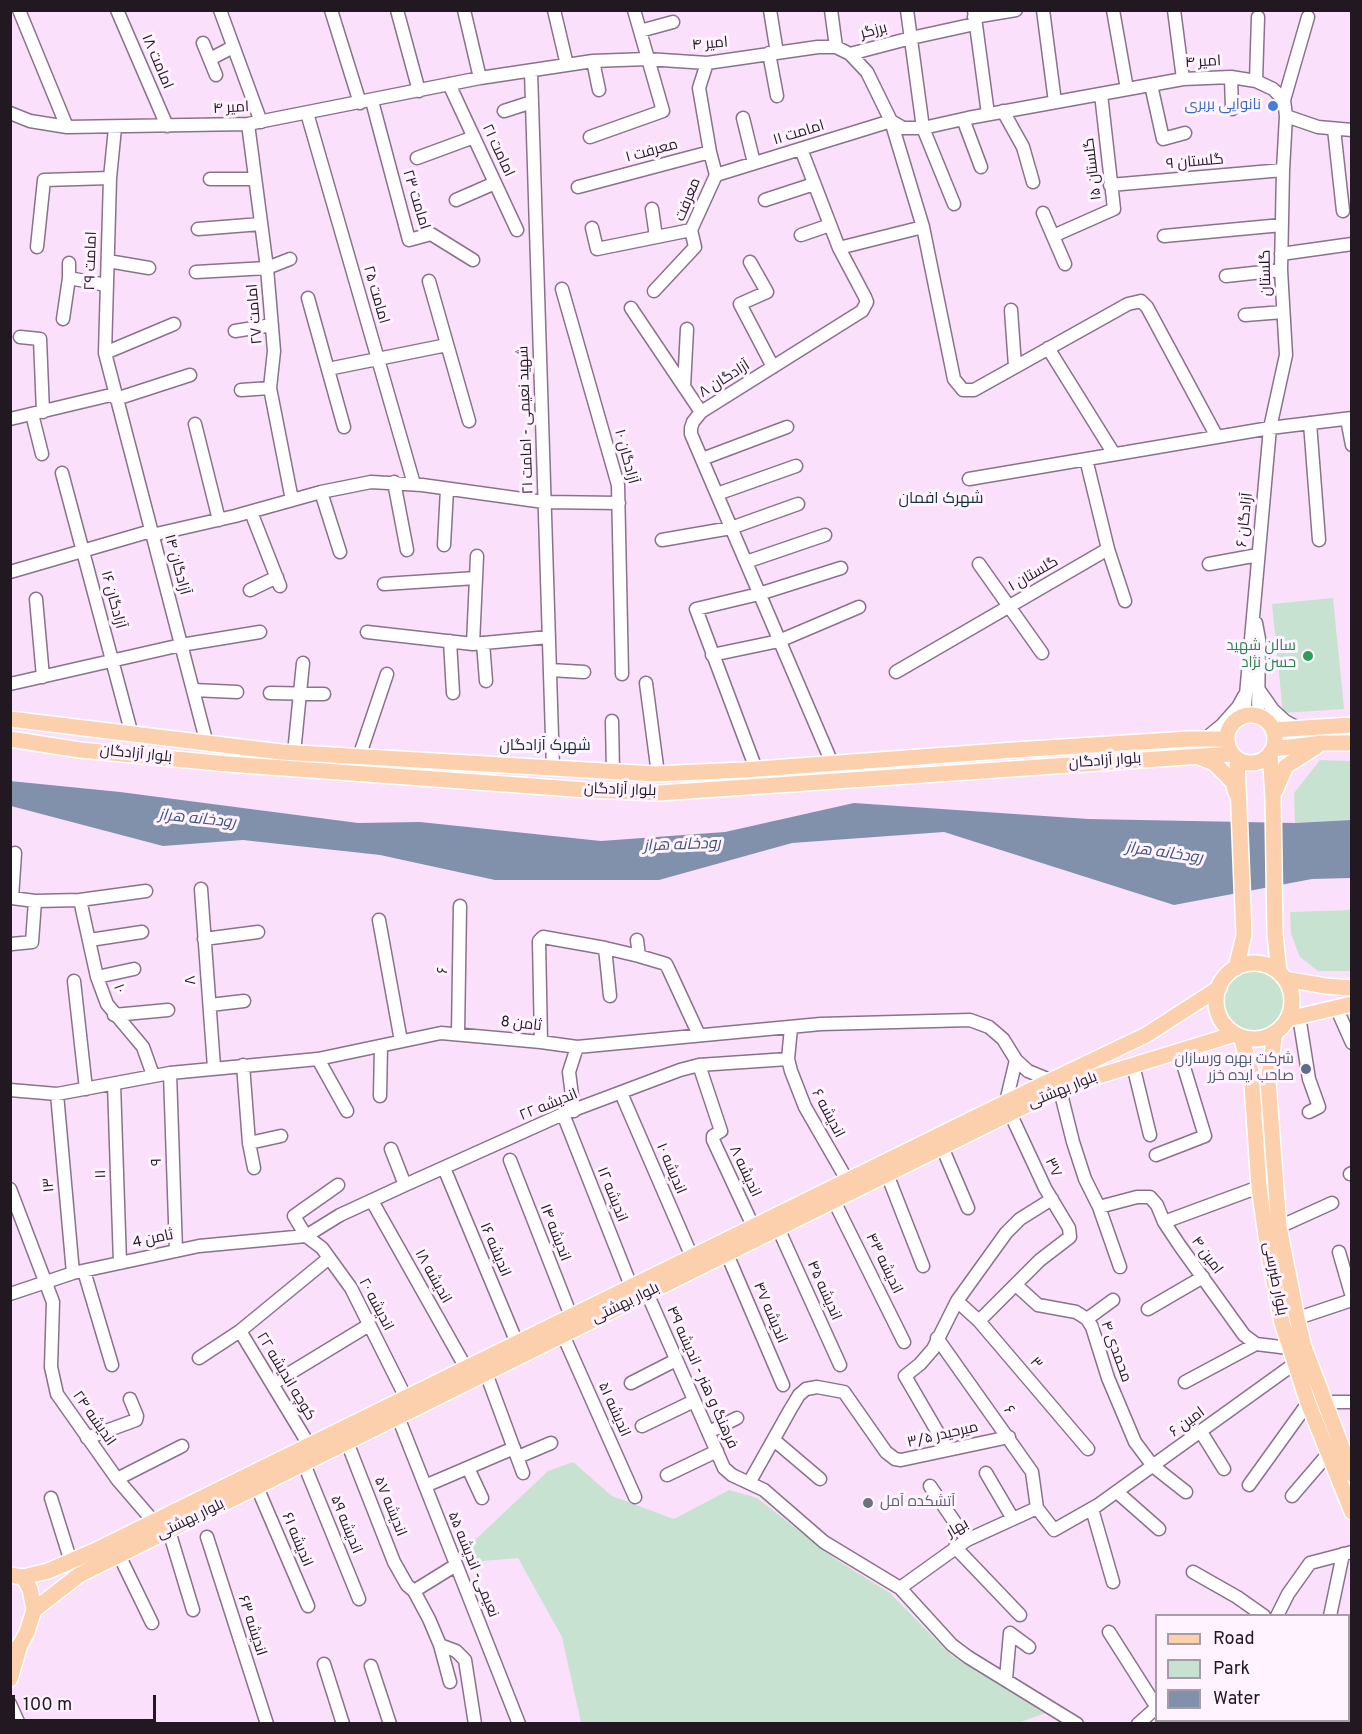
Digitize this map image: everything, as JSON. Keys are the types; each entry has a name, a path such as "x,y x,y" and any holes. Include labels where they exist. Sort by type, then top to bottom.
{"main road":[{"path":"1236,968 1244,935 1238,798 1231,725 1251,717 1267,722 1273,730 1274,739 1271,751 1275,934 1282,975 1290,988 1293,1018"},
{"name":"بلوار آزادگان","path":"10,719 294,753 658,774 1205,739 1232,750"},
{"path":"1273,730 1352,724"},
{"path":"54,725 54,746"},
{"name":"بلوار آزادگان","path":"10,739 54,746 252,766 659,793 1195,755 1232,750"},
{"path":"1232,750 1245,763 1255,763 1263,760 1271,751 1323,743 1352,743"},
{"path":"1273,797 1287,766 1299,756 1323,743"},
{"path":"1006,750 1008,769"},
{"path":"977,752 980,771"},
{"path":"1195,755 1214,763 1233,782 1238,798"},
{"path":"1344,1005 1293,1018 1275,1033 1258,1039 1238,1035 1227,1028 1221,1019 1216,998 1219,988 1229,973 1246,964 1258,963 1269,966 1282,975 1326,986 1352,988"},
{"name":"بلوار بهشتی","path":"34,1610 80,1575 486,1373 631,1286 847,1180 1055,1085 1146,1035 1219,988"},
{"name":"بلوار طبرسی","path":"1275,1033 1268,1082 1289,1321 1288,1347 1352,1512"},
{"name":"بلوار بهشتی","path":"1055,1085 1238,1035"},
{"name":"بلوار طبرسی","path":"1238,1035 1251,1071 1259,1187 1268,1250 1289,1321 1304,1347 1352,1474"},
{"name":"بلوار بهشتی","path":"17,1576 48,1571 71,1562 517,1343 647,1293 942,1147 1008,1107"},
{"path":"48,1571 46,1579 48,1584 53,1589 59,1590"},
{"path":"11,1679 15,1650 34,1610 30,1589 17,1576"}],"street":[{"path":"19,10 67,127"},
{"name":"امامت ۱۸","path":"117,10 167,126"},
{"name":"امامت ۲۷","path":"220,10 234,47 255,123 255,179 267,268 274,351 270,388 292,500"},
{"path":"331,10 366,102"},
{"path":"397,10 419,92"},
{"path":"464,10 480,78"},
{"path":"554,10 567,65"},
{"path":"590,137 663,111 634,10"},
{"path":"770,10 777,96"},
{"path":"831,10 836,47 850,54 867,72 891,121 923,227 957,385 963,390 974,390 1128,304 1142,302 1147,307 1217,437"},
{"path":"907,10 923,128 954,204"},
{"name":"برزگر","path":"850,54 911,38 974,17 1016,10"},
{"path":"1043,10 1055,102"},
{"path":"1113,10 1127,89"},
{"path":"1174,10 1183,79"},
{"path":"1308,16 1284,100 1286,116 1318,128 1352,130"},
{"path":"974,17 988,114"},
{"path":"1256,81 1258,17"},
{"path":"640,31 673,22"},
{"path":"203,43 216,75"},
{"path":"210,58 234,47"},
{"name":"امیر ۴","path":"10,113 30,121 67,127 115,128 255,123 480,78 593,61 647,59 707,63 773,53 836,47"},
{"path":"593,61 599,90"},
{"path":"707,63 699,88 716,175"},
{"name":"شهید نعیمی - امامت ۲۱","path":"531,71 553,768"},
{"path":"1231,77 1232,109"},
{"name":"امیر ۴","path":"891,121 903,128 923,128 1003,111 1183,79 1231,77 1256,81 1272,89 1284,100"},
{"name":"امامت ۲۱","path":"449,84 517,230"},
{"path":"1151,85 1163,139 1185,133"},
{"name":"گلستان ۱۵","path":"1053,236 1114,209 1101,94"},
{"name":"امامت ۲۳","path":"366,102 409,240 431,234 473,260"},
{"path":"504,111 532,102"},
{"path":"1003,111 1023,147 1033,182"},
{"name":"امامت ۲۵","path":"307,113 414,484"},
{"name":"گلستان","path":"1270,428 1286,355 1281,254 1286,116"},
{"path":"743,117 754,163"},
{"path":"963,119 981,167"},
{"name":"امامت ۱۱","path":"716,175 891,121"},
{"name":"امامت ۲۹","path":"115,128 110,178 105,352 116,396"},
{"path":"1334,129 1343,211"},
{"path":"417,158 474,137"},
{"path":"801,149 839,248 923,227"},
{"name":"معرفت ۱","path":"578,187 710,152"},
{"name":"گلستان ۹","path":"1110,185 1283,170"},
{"name":"معرفت","path":"654,291 695,247 691,230 716,175"},
{"path":"37,247 44,180 110,178"},
{"path":"210,179 255,179"},
{"path":"456,200 495,183"},
{"path":"765,200 814,184"},
{"path":"652,209 656,237"},
{"path":"1042,213 1065,264"},
{"path":"198,229 261,224"},
{"path":"801,236 830,225"},
{"path":"1164,236 1282,225"},
{"path":"592,228 597,249 691,230"},
{"path":"1281,254 1352,244"},
{"name":"آزادگان ۸","path":"832,763 691,434 693,422 701,412 862,311 866,297 839,248"},
{"path":"196,272 267,268 290,259"},
{"path":"108,261 149,268"},
{"path":"750,262 766,292 740,304 773,367"},
{"path":"63,319 69,263"},
{"path":"1226,276 1281,270"},
{"path":"69,278 106,285"},
{"path":"429,281 469,421"},
{"name":"آزادگان ۱۰","path":"562,289 618,485 621,674"},
{"path":"308,298 345,427"},
{"path":"632,309 701,412"},
{"path":"1011,309 1015,366"},
{"path":"1245,315 1283,312"},
{"path":"105,352 174,324"},
{"path":"235,331 272,325"},
{"path":"684,387 687,329"},
{"path":"20,337 40,339 37,413 42,454"},
{"path":"328,369 447,345"},
{"path":"1048,348 1114,454"},
{"path":"10,419 116,396 190,375"},
{"path":"241,390 270,388"},
{"name":"آزادگان ۱۴","path":"116,396 207,744"},
{"path":"969,479 1270,428 1349,419 1352,446"},
{"path":"1310,423 1319,540"},
{"path":"195,424 219,520"},
{"path":"702,459 787,427"},
{"name":"آزادگان ۶","path":"1251,717 1245,692 1270,428"},
{"path":"1086,459 1108,549 1125,601"},
{"path":"717,494 796,466"},
{"name":"آزادگان ۱۶","path":"62,473 132,735"},
{"path":"394,482 406,550"},
{"path":"10,572 152,533 219,520 359,483 414,484 544,502 619,504"},
{"path":"444,545 447,489"},
{"path":"321,492 340,552"},
{"path":"662,540 731,528 798,504"},
{"path":"250,590 278,582 251,512"},
{"path":"746,562 825,535"},
{"name":"گلستان ۱","path":"896,672 1108,549"},
{"path":"1209,564 1258,555"},
{"path":"477,556 478,644 486,681"},
{"path":"979,564 1042,653"},
{"path":"756,769 696,609 759,594 841,568"},
{"path":"384,584 476,578"},
{"path":"36,599 43,676"},
{"path":"712,655 780,640 859,606"},
{"name":"آزادگان ۶","path":"1251,717 1259,690 1259,639 1254,616"},
{"path":"10,684 181,645 260,632"},
{"path":"367,632 478,644 549,637"},
{"path":"450,641 453,693"},
{"path":"294,753 303,663"},
{"path":"550,670 584,672"},
{"path":"359,757 387,674"},
{"path":"646,683 658,774"},
{"path":"193,690 237,692"},
{"path":"1259,690 1273,710 1285,721 1298,728"},
{"path":"1205,739 1238,707 1245,692"},
{"path":"270,693 324,694"},
{"path":"612,721 613,772"},
{"path":"15,853 12,897 36,901 80,900 146,891"},
{"name":"۸","path":"201,889 214,1068"},
{"name":"۱۰","path":"80,900 97,977 107,1004 143,1047 153,1076"},
{"path":"12,944 32,942 36,901"},
{"name":"۶","path":"458,1034 460,906"},
{"path":"379,920 401,1041"},
{"path":"90,940 142,932"},
{"path":"204,939 258,932"},
{"path":"541,1042 539,941 543,937 605,948 666,964 699,1035"},
{"path":"637,940 639,956"},
{"path":"605,948 610,996"},
{"path":"97,977 134,969"},
{"path":"74,981 86,1089"},
{"path":"210,1005 244,1001"},
{"path":"1344,1005 1352,1043"},
{"path":"114,1015 168,1010"},
{"path":"1293,1018 1319,1107 1310,1113"},
{"name":"ثامن 8","path":"11,1089 57,1094 170,1072 318,1059 441,1033 577,1047 821,1024 970,1020 989,1027 1003,1039 1016,1060"},
{"path":"788,1059 791,1028"},
{"path":"380,1096 381,1046"},
{"name":"اندیشه ۱۲","path":"577,1047 569,1072 569,1113 631,1286"},
{"path":"1156,1155 1205,1136 1179,1051"},
{"path":"318,1059 347,1111"},
{"name":"اندیشه ۲۲","path":"306,1236 340,1215 405,1185 569,1113 621,1093 699,1065 788,1059"},
{"name":"اندیشه ۶","path":"788,1059 805,1107 847,1180"},
{"path":"1016,1060 1028,1071 1055,1085 1086,1179 1100,1207 1120,1267"},
{"path":"1008,1107 1016,1060"},
{"path":"243,1065 249,1143 254,1168"},
{"name":"اندیشه ۸","path":"699,1065 721,1131 713,1136 713,1140 753,1226"},
{"path":"1133,1065 1150,1135"},
{"name":"۹","path":"170,1072 177,1251"},
{"name":"۱۱","path":"114,1084 120,1263"},
{"name":"اندیشه ۱۰","path":"621,1093 692,1257"},
{"name":"۱۳","path":"57,1094 79,1272 112,1365"},
{"name":"۳۷","path":"1008,1107 1070,1232 1069,1239 1040,1260 1016,1285"},
{"path":"249,1143 281,1136"},
{"path":"942,1147 968,1208"},
{"path":"391,1149 405,1185"},
{"name":"اندیشه ۱۴","path":"510,1160 567,1325"},
{"name":"اندیشه ۱۶","path":"444,1168 517,1343"},
{"path":"887,1174 923,1266"},
{"path":"306,1236 294,1216 338,1185"},
{"path":"1164,1222 1259,1187"},
{"name":"اندیشه ۲۴","path":"10,1189 54,1309 51,1367 57,1394 117,1479 154,1522"},
{"name":"امین ۴","path":"1100,1207 1145,1196 1153,1200 1164,1222 1232,1319 1244,1335 1256,1344"},
{"path":"948,1450 905,1376 921,1364 933,1349 957,1301 1006,1233 1020,1219 1052,1199"},
{"name":"اندیشه ۱۸","path":"372,1201 466,1368"},
{"name":"اندیشه ۴۳","path":"834,1201 904,1342"},
{"path":"1279,1227 1332,1203"},
{"name":"اندیشه ۴۵","path":"778,1228 840,1365"},
{"name":"ثامن 4","path":"10,1294 79,1272 198,1246 306,1236"},
{"name":"اندیشه ۲۰","path":"306,1236 322,1248 351,1288 406,1398"},
{"path":"1289,1321 1352,1299 1339,1252"},
{"name":"اندیشه ۴۷","path":"727,1254 783,1385"},
{"name":"کوچه اندیشه ۲۲","path":"309,1445 240,1331 329,1258"},
{"path":"1148,1309 1203,1277"},
{"path":"980,1321 1016,1285"},
{"name":"محمدی ۴","path":"1016,1285 1038,1305 1077,1311 1087,1319 1092,1327 1108,1378 1135,1442 1153,1466 1186,1492"},
{"name":"فرهنگ و هنر - اندیشه ۴۹","path":"647,1293 724,1468 732,1475 764,1490 824,1542 900,1588 952,1645 968,1657 1077,1724"},
{"path":"1087,1319 1113,1300"},
{"name":"۳","path":"957,1301 980,1321 1088,1449"},
{"path":"272,1384 369,1325"},
{"name":"اندیشه ۵۱","path":"567,1325 635,1497"},
{"path":"199,1358 240,1331"},
{"name":"۶","path":"937,1338 1032,1472 1037,1508"},
{"path":"1185,1382 1256,1344 1288,1347"},
{"path":"631,1383 676,1360"},
{"name":"امین ۶","path":"1037,1508 1054,1530 1117,1492 1294,1364"},
{"path":"486,1373 523,1473"},
{"name":"میرحیدر ۳/۵","path":"774,1440 799,1395 806,1389 818,1387 844,1392 886,1452 895,1459 901,1460 1009,1437"},
{"path":"87,1438 136,1420 137,1416 130,1399"},
{"path":"642,1426 694,1401"},
{"path":"1324,1402 1352,1402"},
{"path":"1249,1485 1308,1403"},
{"name":"نعیمی- اندیشه ۵۵","path":"398,1417 519,1724"},
{"path":"708,1432 737,1418"},
{"path":"1201,1432 1224,1469"},
{"path":"749,1483 774,1440 820,1479"},
{"name":"اندیشه ۵۷","path":"347,1442 394,1562 429,1619 440,1645 450,1682"},
{"path":"425,1486 468,1468 551,1443"},
{"path":"117,1479 182,1446"},
{"path":"667,1475 717,1451"},
{"path":"1292,1496 1328,1454"},
{"name":"اندیشه ۵۹","path":"304,1464 359,1599"},
{"path":"468,1468 482,1498"},
{"path":"986,1473 1012,1519"},
{"path":"930,1486 967,1540"},
{"name":"اندیشه ۶۱","path":"257,1487 308,1606"},
{"path":"1117,1492 1159,1529"},
{"path":"51,1498 71,1562"},
{"path":"1095,1507 1113,1582"},
{"name":"بهار","path":"900,1588 955,1547 1037,1508"},
{"path":"169,1531 193,1610"},
{"name":"اندیشه ۶۳","path":"207,1537 267,1724"},
{"path":"955,1547 1020,1615"},
{"path":"1278,1614 1288,1594 1310,1563 1347,1553"},
{"path":"1331,1614 1347,1553"},
{"path":"119,1555 152,1623"},
{"path":"409,1587 456,1565"},
{"path":"1193,1572 1261,1614"},
{"path":"1109,1632 1155,1705"},
{"path":"1006,1679 1010,1633 1029,1647"},
{"path":"440,1645 456,1651 465,1660 475,1724"},
{"path":"324,1664 343,1724"},
{"path":"371,1666 390,1724"},
{"path":"10,1704 19,1724"},
{"path":"1139,1723 1155,1708"}],"green space":[{"name":"سالن شهید حسن نژاد","path":"1333,598 1344,709 1283,713 1272,604"},
{"path":"1320,760 1351,761 1351,820 1295,823 1294,793"},
{"path":"1351,910 1351,971 1318,971 1300,957 1291,934 1290,912"},
{"path":"1254,963 1268,966 1281,974 1289,987 1292,1001 1289,1015 1281,1028 1268,1036 1254,1039 1240,1036 1227,1028 1219,1015 1216,1001 1219,987 1227,974 1240,966"},
{"path":"573,1462 612,1496 674,1519 729,1490 757,1498 837,1560 890,1593 951,1655 1046,1713 1015,1724 581,1723 562,1637 518,1558 471,1562 475,1540 548,1471"}],"water":[{"name":"رودخانه هراز","path":"10,781 120,792 358,823 420,822 601,841 725,832 854,803 1088,819 1295,823 1351,820 1351,878 1312,879 1174,905 944,832 792,843 659,880 495,880 380,855 243,840 163,846 11,806"}],"place":[{"name":"نانوایی بربری","path":"1273,106"},
{"name":"سالن شهید حسن نژاد","path":"1308,656"},
{"name":"شرکت بهره ورسازان صاحب ایده خزر","path":"1306,1069"},
{"name":"آتشکده آمل","path":"868,1503"}],"district":[{"name":"شهرک افمان","path":"941,500"},
{"name":"شهرک آزادگان","path":"545,747"}]}
